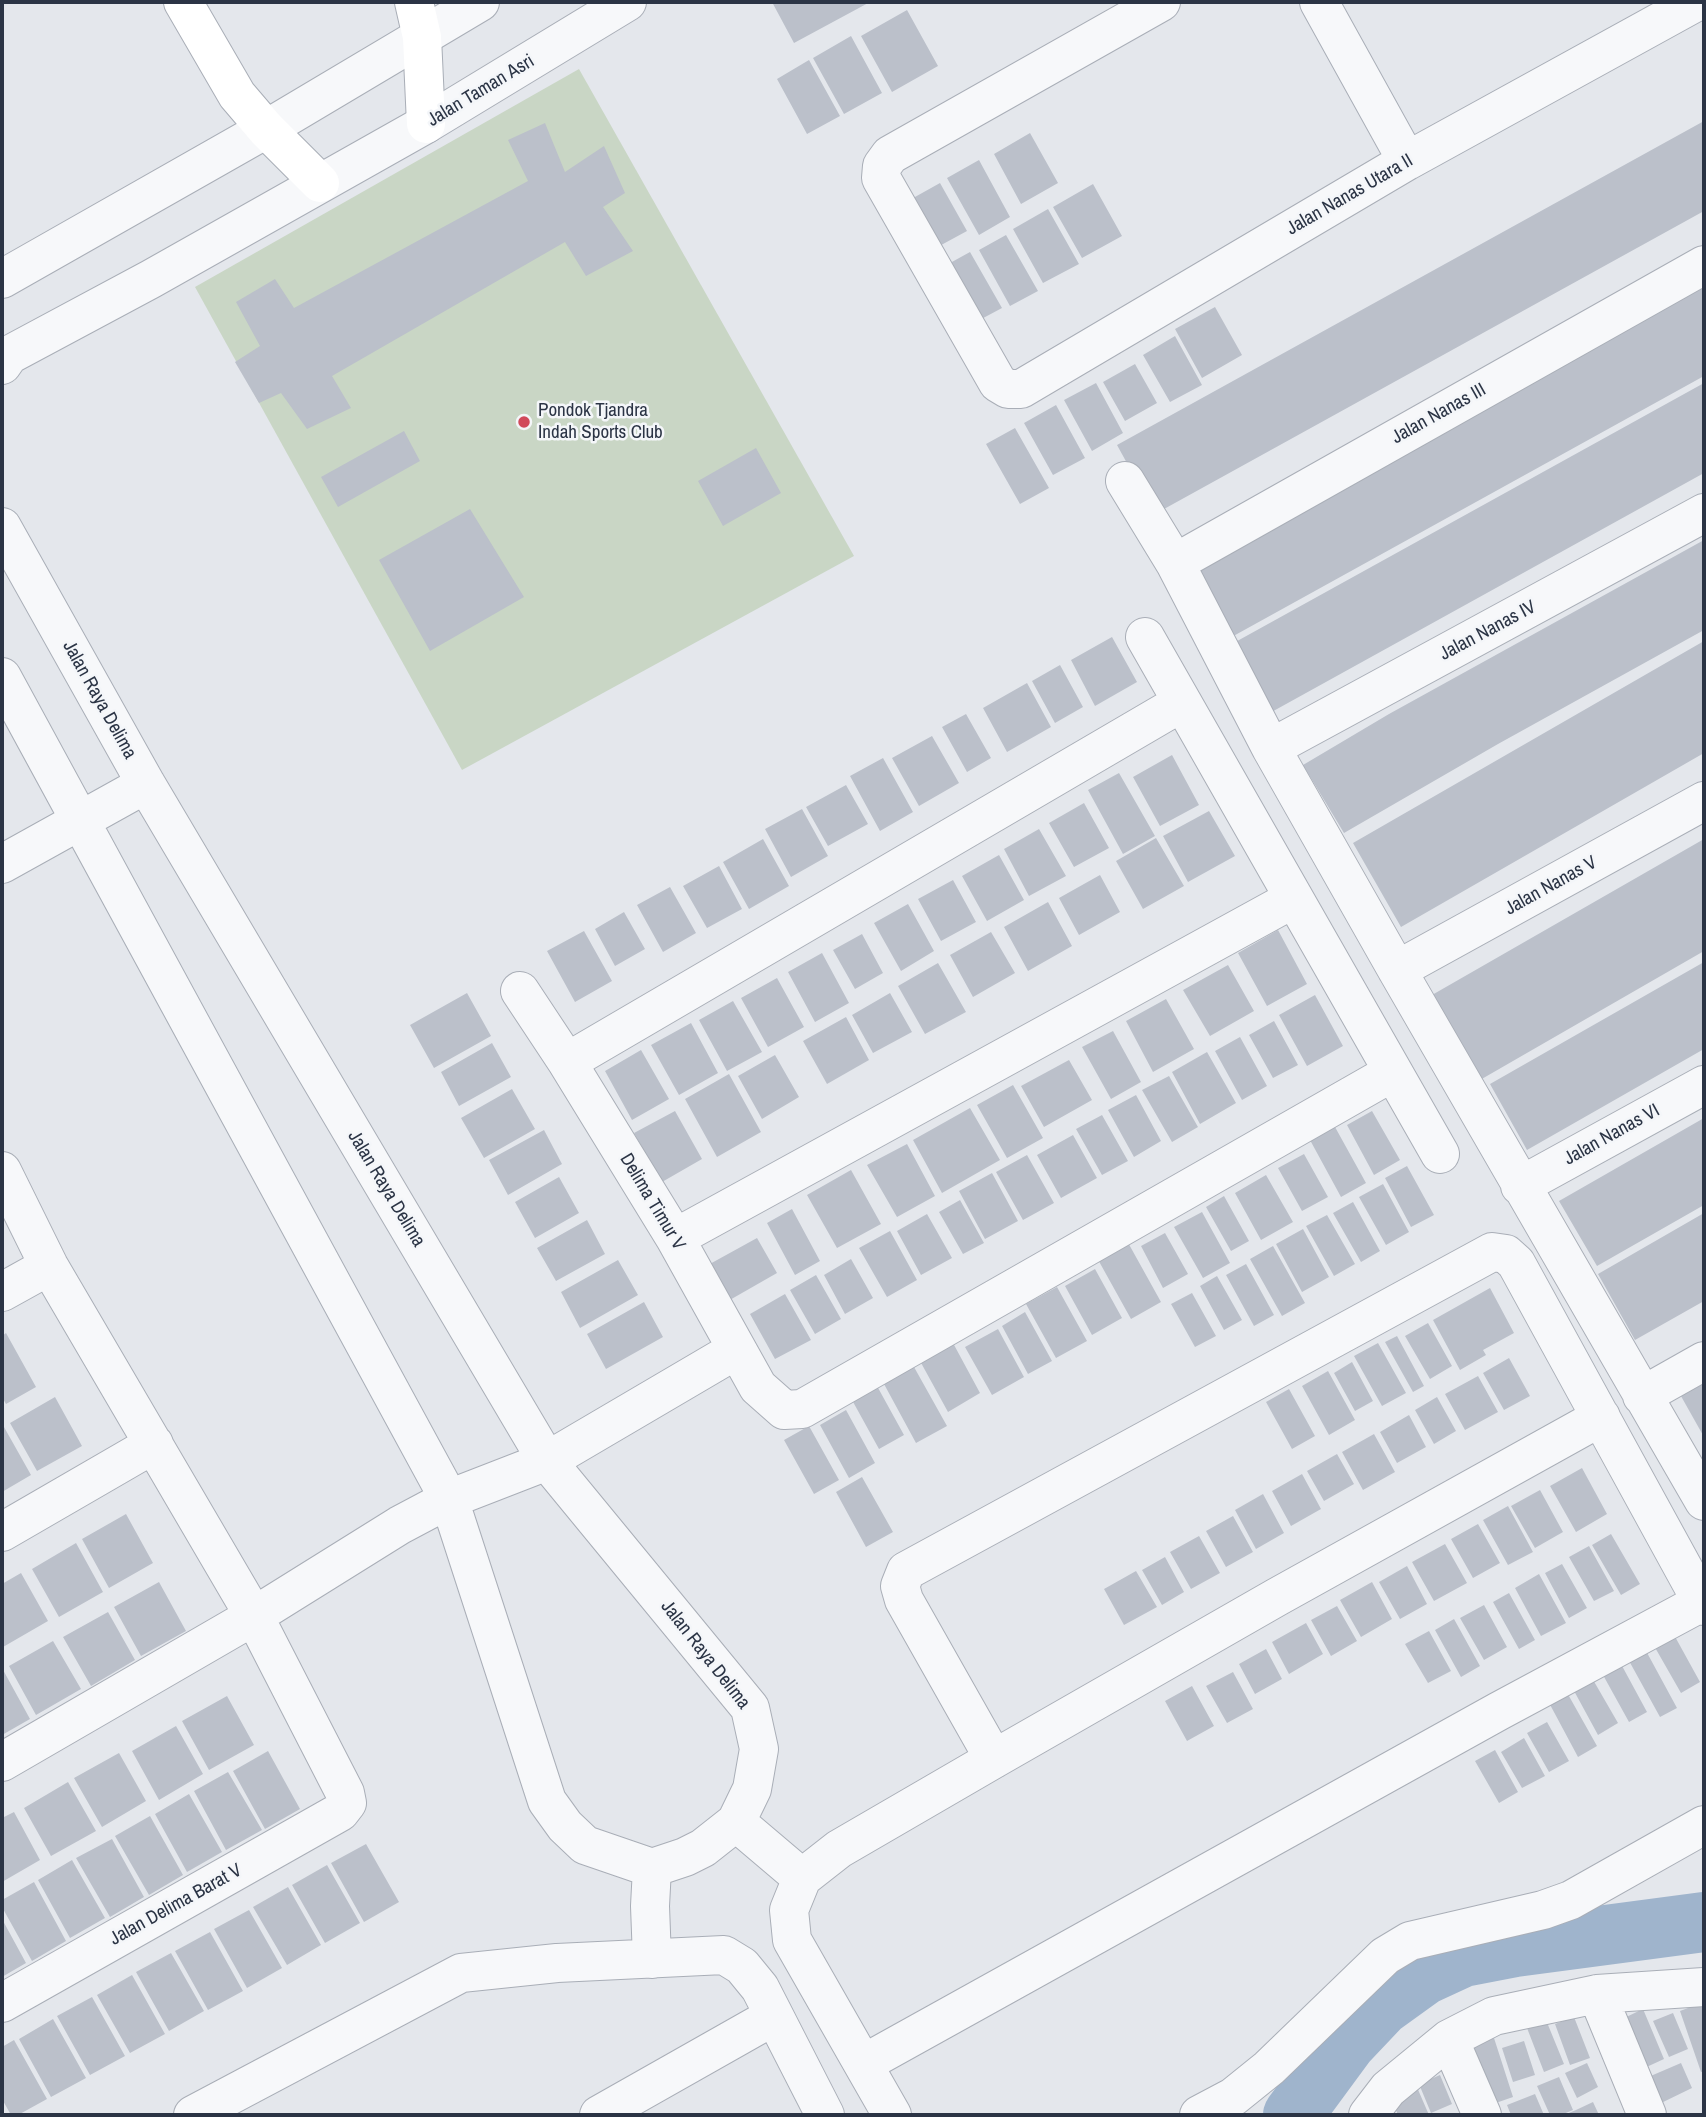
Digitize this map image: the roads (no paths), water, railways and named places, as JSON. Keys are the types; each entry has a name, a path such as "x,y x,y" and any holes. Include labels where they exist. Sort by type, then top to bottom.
{"main road":[{"path":"183,2 237,94 326,180"},
{"path":"418,19 426,124"}],"street":[{"path":"2,279 270,127 418,19 480,2"},
{"name":"Jalan Taman Asri","path":"326,180 426,124 627,2"},
{"name":"Jalan Nanas Utara II","path":"1161,2 890,155 882,166 881,178 998,383 1007,389 1021,389 1407,161 1696,2"},
{"path":"1319,2 1407,161"},
{"path":"2,365 9,355 326,180"},
{"name":"Jalan Nanas III","path":"1175,563 1704,265"},
{"path":"1125,481 1175,563 1271,748 1397,970 1704,1501"},
{"name":"Jalan Nanas IV","path":"1271,748 1704,513"},
{"name":"Jalan Raya Delima","path":"2,527 146,784 547,1461 750,1709 759,1749 752,1789 736,1822 703,1848 652,1868"},
{"path":"1145,637 1440,1154"},
{"path":"2,677 449,1499 547,1801 565,1826 586,1846 652,1868 652,1959"},
{"path":"567,1062 1181,703"},
{"path":"2,864 146,784"},
{"name":"Jalan Nanas V","path":"1397,970 1704,801"},
{"path":"675,1238 1293,899"},
{"name":"Delima Timur V","path":"520,991 675,1238 758,1387 784,1410 802,1409 1393,1072"},
{"name":"Jalan Nanas VI","path":"1520,1186 1704,1085"},
{"path":"2,1171 49,1266 254,1616"},
{"path":"863,2064 1487,1718 1703,1604 1516,1264 1506,1254 1492,1252 906,1572 900,1586 904,1600 994,1759"},
{"path":"2,1292 49,1266"},
{"path":"2,1762 254,1616 400,1525 449,1499 547,1461 736,1350"},
{"path":"1642,1396 1704,1361"},
{"path":"892,2115 792,1940 789,1910 802,1878 839,1849 994,1759 1277,1597 1601,1417"},
{"path":"2,1532 154,1444"},
{"name":"Jalan Delima Barat V","path":"2,2003 340,1812 346,1803 345,1793 254,1616"},
{"path":"736,1822 802,1878"},
{"path":"1199,2115 1233,2097 1269,2068 1385,1956 1410,1941 1543,1910 1571,1900 1704,1825"},
{"path":"193,2115 461,1973 556,1963 723,1955 742,1966 760,1988 825,2115"},
{"path":"1368,2115 1388,2089 1449,2039 1494,2016 1597,1994 1704,1987"},
{"path":"1597,1994 1647,2115"},
{"path":"599,2115 774,2016"},
{"path":"1449,2039 1482,2115"}],"waterway":[{"path":"1293,2115 1346,2043 1381,2006 1424,1975 1463,1957 1515,1947 1704,1922"}],"place":[{"name":"Pondok Tjandra Indah Sports Club","path":"524,422"}]}
